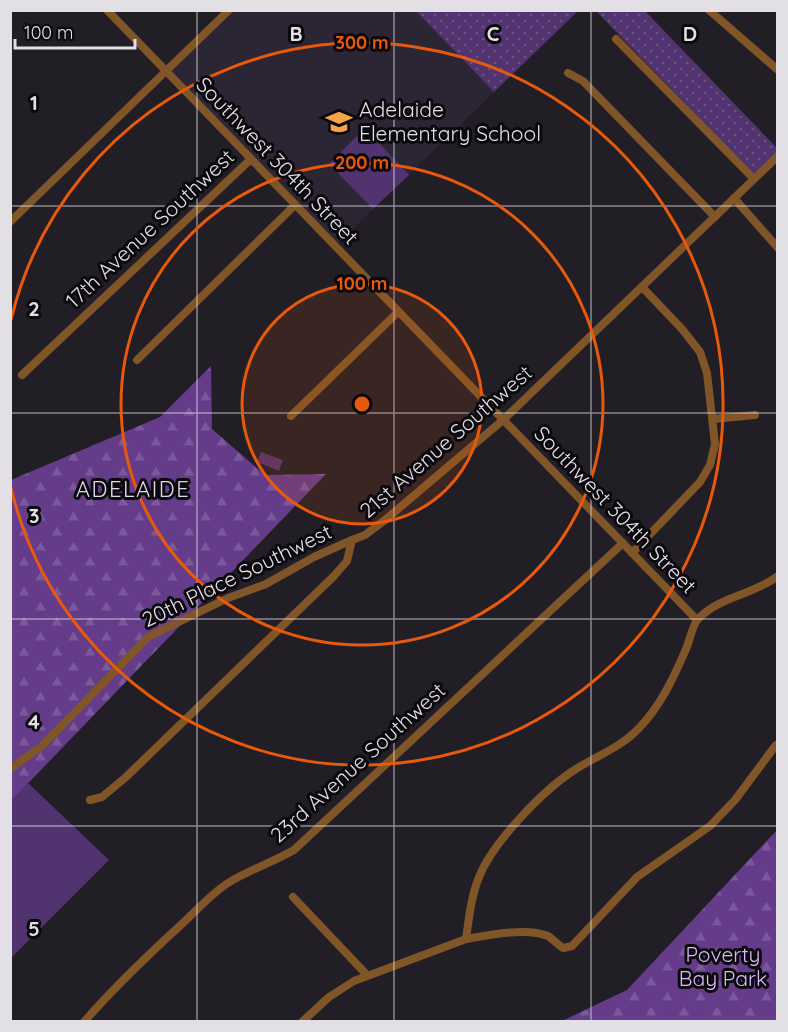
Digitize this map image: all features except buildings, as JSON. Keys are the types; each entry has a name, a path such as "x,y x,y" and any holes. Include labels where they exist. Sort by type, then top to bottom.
{"street":[{"name":"Southwest 304th Street","path":"107,10 697,620"},
{"path":"10,222 229,10"},
{"path":"709,10 777,70"},
{"path":"616,39 754,179"},
{"path":"568,73 583,81 715,217"},
{"name":"21st Avenue Southwest","path":"90,801 107,794 126,777 327,584 345,564 352,540 365,535 386,520 503,420 777,156"},
{"name":"17th Avenue Southwest","path":"22,375 251,159"},
{"path":"734,198 777,248"},
{"path":"137,360 295,205"},
{"path":"632,553 705,475 712,461 715,444 707,373 700,352 682,329 642,287"},
{"path":"291,416 398,312"},
{"path":"713,419 755,415"},
{"name":"20th Place Southwest","path":"10,769 43,745 148,637 228,598 267,584 314,557 352,540"},
{"name":"23rd Avenue Southwest","path":"84,1022 107,995 201,903 247,872 269,864 294,850 623,543"},
{"path":"466,939 476,883 493,853 522,817 558,782 618,745 641,726 668,689 697,620 727,599 761,587 777,576"},
{"path":"302,1022 335,992 367,975 466,939 532,933 548,937 561,947 569,948 637,877 710,826 735,800 776,745"},
{"path":"292,897 367,975"}],"shaded area":[{"name":"Adelaide Elementary School","path":"229,11 416,11 494,92 335,246 166,71"},
{"path":"416,11 578,11 494,92"},
{"path":"596,11 645,11 777,148 777,156 756,177"},
{"path":"365,128 409,175 373,209 329,164"},
{"path":"261,452 283,460 279,471 257,462"},
{"path":"28,783 109,860 11,958 11,801"}],"green space":[{"path":"211,366 212,429 265,475 326,474 11,801 11,480 160,417"},
{"name":"Poverty Bay Park","path":"777,830 777,1021 562,1021 627,990"}],"place":[{"name":"Adelaide Elementary School","path":"339,122"}],"district":[{"name":"ADELAIDE","path":"133,489"}]}
